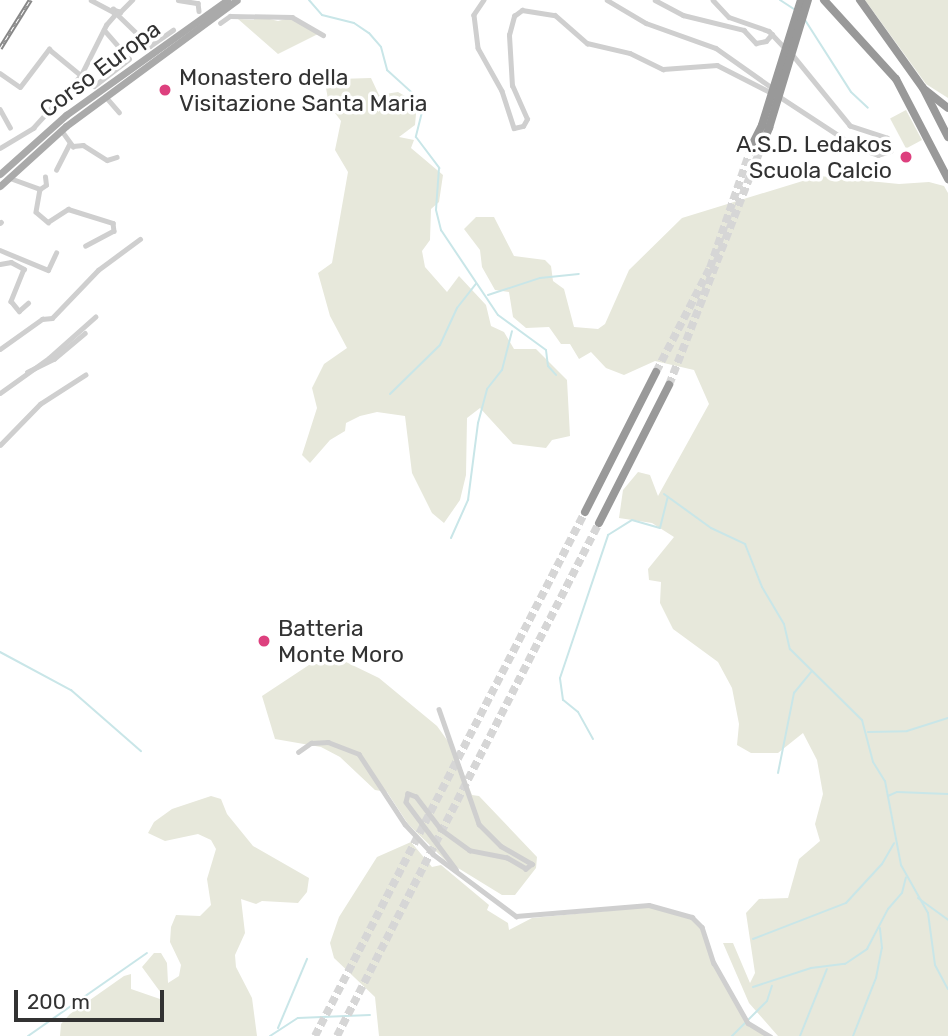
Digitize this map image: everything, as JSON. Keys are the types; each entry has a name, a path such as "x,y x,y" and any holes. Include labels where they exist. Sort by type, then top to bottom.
{"highway":[{"path":"765,127 801,0"},
{"path":"757,146 808,0"},
{"path":"824,0 896,79 948,179"},
{"path":"860,0 923,88 948,137"},
{"path":"923,88 946,104"},
{"path":"585,512 656,372"},
{"path":"599,523 669,385"}],"main road":[{"name":"Corso Europa","path":"0,174 66,115 227,0"},
{"name":"Corso Europa","path":"0,186 106,97 237,0"}],"street":[{"path":"91,0 115,12 150,46 173,30"},
{"path":"0,148 33,128 81,75 121,0"},
{"path":"115,12 132,0"},
{"path":"178,0 198,3 199,11"},
{"path":"484,0 474,13 478,48 502,91 510,124 517,129 527,119 514,92 509,35 514,16 522,10 555,15 587,43 630,53 663,69 724,67 788,101"},
{"path":"607,0 646,23 716,48 858,148 878,155 890,151 891,144 886,136 850,126 772,34 729,17 713,0"},
{"path":"655,0 683,15 744,30 756,43 772,34"},
{"path":"220,23 230,16 292,17 323,35"},
{"path":"0,73 20,87 49,49 94,86 129,60 104,30"},
{"path":"106,97 118,112"},
{"path":"0,109 10,127"},
{"name":"Corso Europa","path":"63,132 73,146 83,145 107,160 117,157"},
{"name":"Corso Europa","path":"56,170 70,149 63,132"},
{"path":"45,177 46,185 40,189 36,212 48,222 68,209 113,223 114,231 86,246"},
{"path":"9,178 40,189"},
{"path":"0,349 42,319 52,318 89,279 140,240"},
{"path":"0,250 48,270 56,253"},
{"path":"0,264 10,262 24,270 11,301 19,311 28,303"},
{"path":"0,393 49,358 95,317"},
{"path":"26,372 54,359 85,333"},
{"path":"0,445 40,404 85,375"},
{"path":"439,709 478,824 491,839 532,864 526,869 507,858 470,851 440,829 416,797 408,794 405,800 411,810 463,878"},
{"path":"298,752 311,743 328,742 359,754 405,824 463,878 516,916 649,905 692,917 702,927 714,963 748,1023 769,1036"}],"shaded area":[{"path":"865,0 948,0 948,98 926,84"},
{"path":"257,16 278,21 290,18 318,34 278,54 238,19 254,20"},
{"path":"371,78 379,95 398,92 417,103 415,125 399,137 414,140 411,148 443,175 439,202 431,209 430,240 422,251 425,267 447,292 459,276 486,305 491,326 504,332 514,349 536,349 567,380 570,436 552,440 546,448 513,444 480,408 467,418 466,475 460,500 444,523 432,513 412,473 405,416 377,412 360,416 346,423 345,431 330,440 310,463 302,455 317,408 312,388 324,364 347,348 330,316 318,273 332,263 348,172 335,150 341,121 329,105 326,88 338,79"},
{"path":"906,110 922,140 906,148 890,118"},
{"path":"819,176 899,184 929,182 944,186 948,193 948,1036 778,1036 749,1003 723,943 733,943 750,983 755,973 746,913 759,899 788,898 799,859 820,841 815,824 823,794 817,760 803,733 778,753 751,753 737,745 739,724 732,688 718,662 673,629 660,603 661,582 649,580 648,569 674,537 652,523 619,518 623,490 638,472 650,475 658,496 709,404 694,370 655,361 624,375 606,368 591,352 579,359 570,344 561,344 549,327 526,328 513,317 509,292 495,290 482,267 480,250 464,229 476,217 494,217 514,256 545,260 551,266 553,281 564,289 574,327 598,329 605,324 629,270 682,218"},
{"path":"315,661 346,662 379,678 437,726 455,751 472,795 479,796 537,857 536,868 515,895 502,895 445,860 408,824 387,792 375,790 340,757 321,747 275,739 262,696"},
{"path":"211,796 221,799 227,814 253,846 309,878 307,892 298,903 262,901 256,904 241,899 245,933 235,955 236,967 252,998 257,1036 60,1036 61,1024 70,1014 124,976 131,974 131,989 160,999 161,993 142,967 154,953 161,953 167,963 168,983 179,976 181,965 170,942 171,927 176,915 200,916 211,905 207,879 216,849 211,840 198,834 165,841 148,833 154,822 172,809"},
{"path":"411,842 432,867 441,865 489,905 487,910 508,923 509,930 532,918 649,907 691,918 700,928 713,963 747,1024 767,1036 379,1036 375,997 334,958 330,943 339,917 377,857"}],"waterway":[{"path":"309,0 322,15 354,23 369,33 381,47 387,70 419,99 423,108 416,137 439,168 436,210 441,230 498,315 546,350 548,366 556,375"},
{"path":"780,0 794,9"},
{"path":"805,20 851,92 868,108"},
{"path":"488,295 540,278 579,274"},
{"path":"390,394 440,345 457,308 476,284"},
{"path":"451,538 468,500 478,423 487,389 502,370 512,331"},
{"path":"664,494 711,528 745,544 762,587 784,624 790,649 862,720 873,762 885,781 901,865 928,913 935,965 948,989"},
{"path":"593,739 578,712 563,700 560,678 608,535 632,520 660,528 668,497"},
{"path":"0,652 71,690 141,751"},
{"path":"778,773 794,693 811,672"},
{"path":"868,732 907,731 948,718"},
{"path":"888,796 897,792 948,794"},
{"path":"753,939 846,903 882,864 894,843"},
{"path":"753,987 811,968 845,964 867,949 888,909 902,893 906,877"},
{"path":"918,898 948,920"},
{"path":"853,1036 876,978 882,948 880,928"},
{"path":"28,1036 147,953"},
{"path":"278,1028 307,959"},
{"path":"800,1036 827,969"},
{"path":"732,1036 767,1001 772,986"},
{"path":"270,1036 298,1018 370,1015"}],"tunnel":[{"path":"656,372 710,268 752,145"},
{"path":"669,385 761,148"},
{"path":"315,1036 585,512"},
{"path":"337,1036 599,523"}],"railway":[{"path":"0,48 30,0"}],"place":[{"name":"Monastero della Visitazione Santa Maria","path":"165,90"},
{"name":"A.S.D. Ledakos Scuola Calcio","path":"906,157"},
{"name":"Batteria Monte Moro","path":"264,641"}]}
